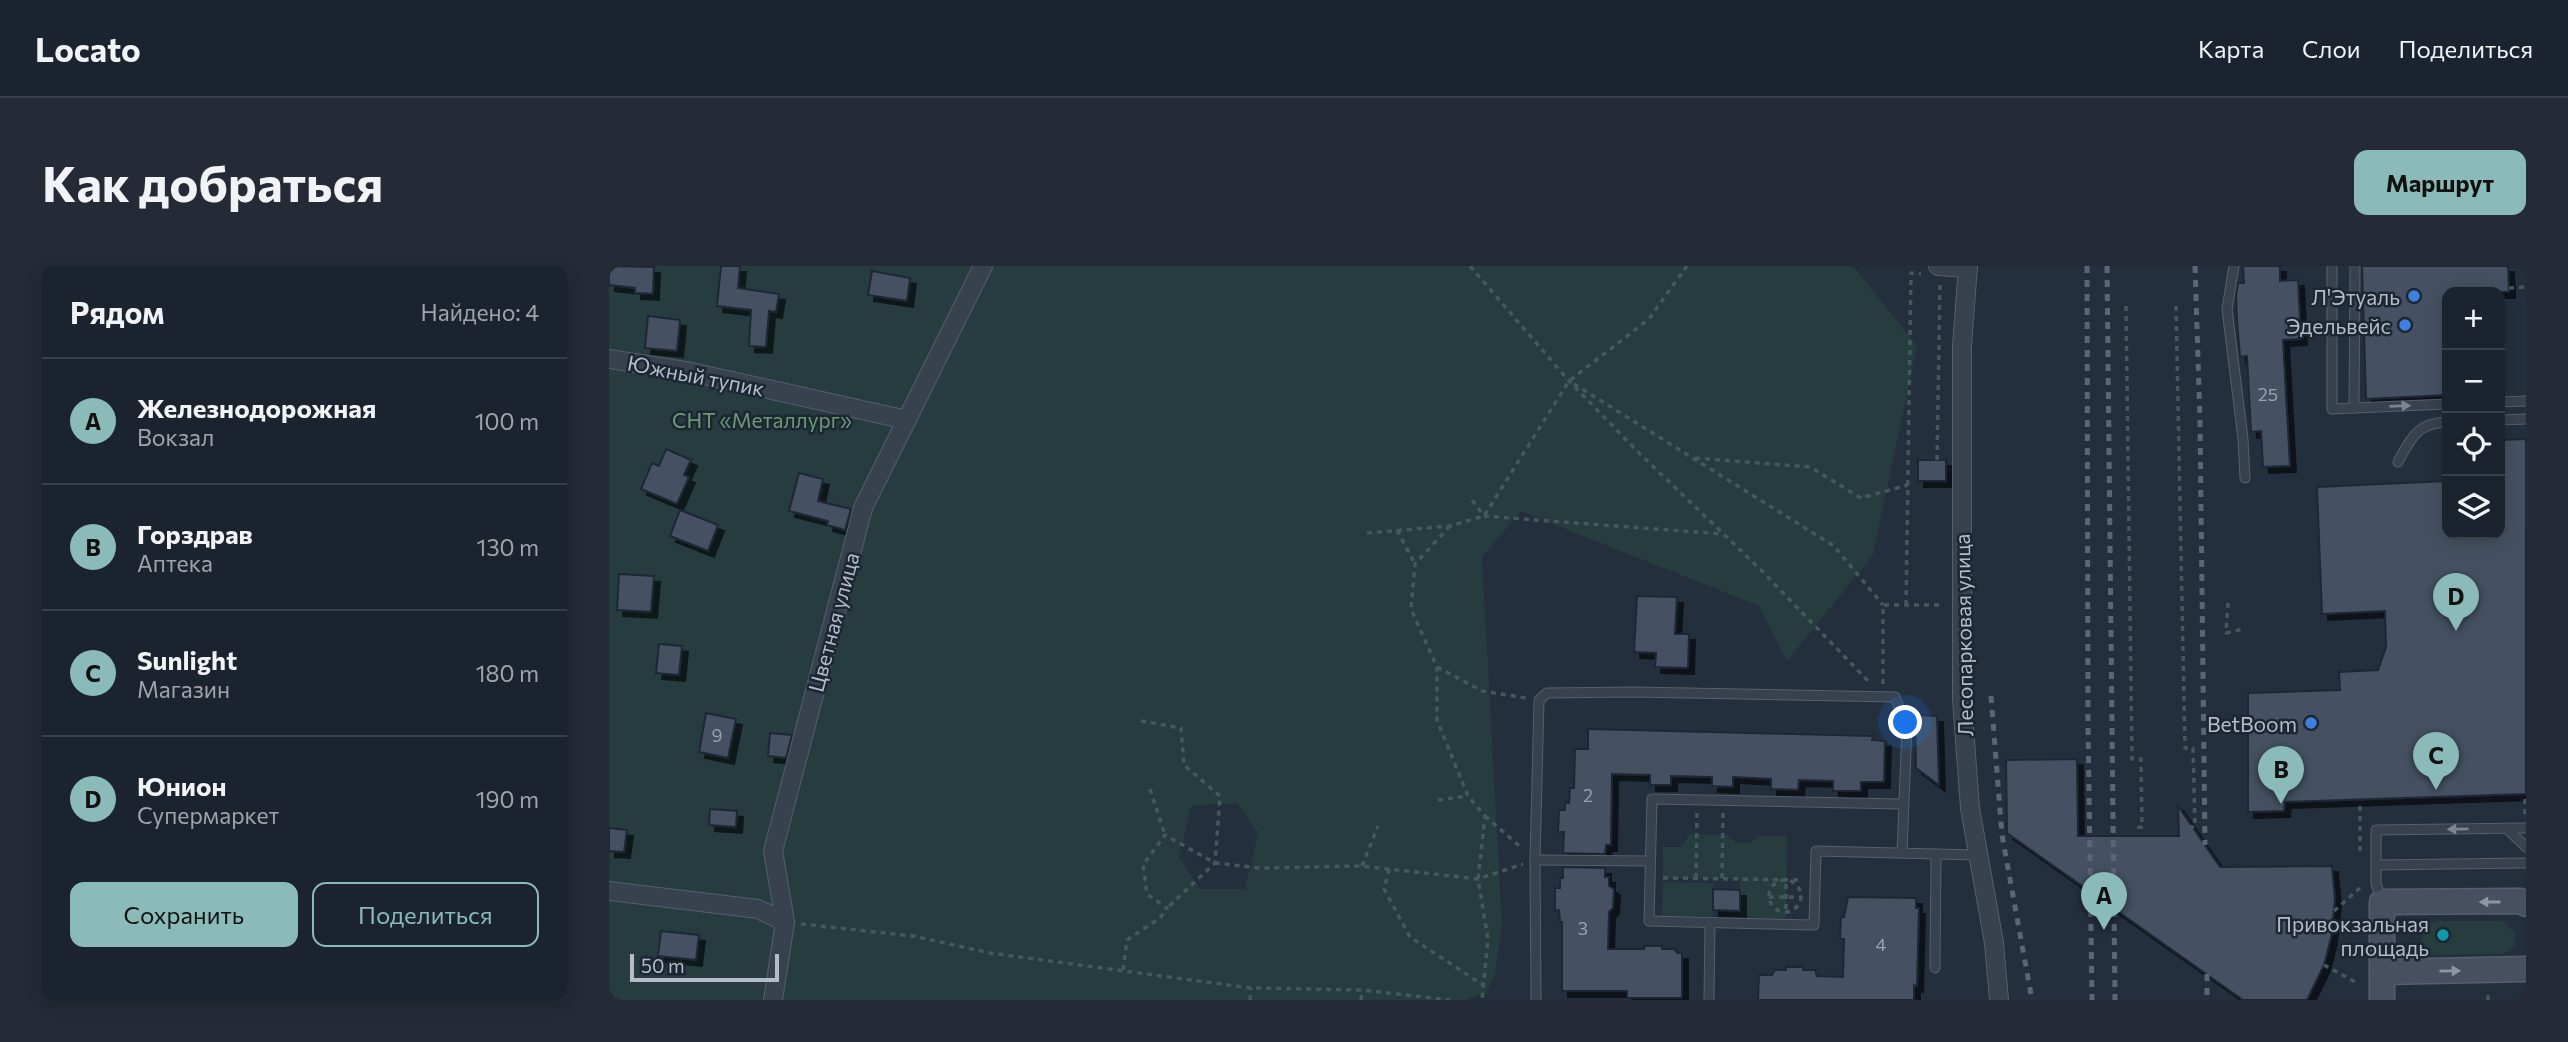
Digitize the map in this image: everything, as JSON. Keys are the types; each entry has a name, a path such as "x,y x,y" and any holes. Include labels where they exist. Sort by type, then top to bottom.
{"street":[{"name":"Цветная улица","path":"773,1000 785,922 773,851 863,508 983,266"},
{"path":"1936,271 1968,267"},
{"name":"Лесопарковая улица","path":"1968,267 1962,346 1961,606 1965,759 1977,855 1994,943 1999,1000"},
{"name":"Южный тупик","path":"609,359 691,372 907,420"},
{"path":"609,891 758,909 785,922"},
{"path":"2382,1000 2382,902 2521,901 2526,904"},
{"path":"2382,972 2526,969"}],"lane":[{"path":"2234,266 2227,309 2243,439 2245,478"},
{"path":"2332,266 2332,409 2442,404"},
{"path":"2354,408 2355,266"},
{"path":"2505,402 2526,401"},
{"path":"2505,420 2526,419"},
{"path":"2398,462 2414,432 2435,422 2442,422"},
{"path":"1536,1000 1535,860 1539,700 1547,693 1895,697 1907,726 1902,853"},
{"path":"1903,804 1652,799 1649,921 1814,925 1816,851 1977,855"},
{"path":"2505,828 2526,848"},
{"path":"2382,902 2376,884 2376,830 2526,828"},
{"path":"1935,968 1936,854"},
{"path":"1535,860 1650,861"},
{"path":"2376,865 2526,863"},
{"path":"1709,1000 1710,922"}],"path":[{"path":"1470,266 1569,381 1884,696"},
{"path":"1484,516 1569,381 1649,319 1688,266"},
{"path":"1906,605 1911,273 1936,271 1937,460"},
{"path":"2509,288 2526,287"},
{"path":"2126,306 2132,759 2141,759 2142,828 2132,828"},
{"path":"2176,306 2185,748 2193,748 2195,827 2185,827"},
{"path":"1569,381 1835,546 1883,605 1884,696"},
{"path":"1692,458 1810,467 1861,498 1908,485"},
{"path":"1472,500 1484,516"},
{"path":"1367,533 1450,526 1484,516 1724,534"},
{"path":"1415,564 1450,526"},
{"path":"1397,530 1415,564 1411,609 1437,667 1437,720 1468,796 1485,816 1535,860"},
{"path":"2228,603 2226,633 2243,629"},
{"path":"1883,605 1961,606"},
{"path":"1437,667 1482,691 1539,700"},
{"path":"1123,970 1126,940 1160,918 1167,908 1215,863 1220,796 1185,765 1181,728 1141,721"},
{"path":"1150,789 1165,835 1215,863 1260,868 1362,866 1478,879 1535,860"},
{"path":"1438,800 1468,796"},
{"path":"1696,878 1697,800"},
{"path":"1722,879 1723,800"},
{"path":"1482,1000 1488,939 1478,879 1485,816"},
{"path":"1362,866 1378,826"},
{"path":"1165,835 1143,866 1147,894 1167,908"},
{"path":"1389,869 1384,889 1411,937 1483,985"},
{"path":"1650,877 1815,881"},
{"path":"1786,880 1786,924"},
{"path":"1786,880 1797,884 1802,897 1798,907 1786,913 1775,909 1769,897 1773,886 1786,880"},
{"path":"2334,911 2360,888"},
{"path":"1769,897 1802,897"},
{"path":"785,922 912,936 990,953 1251,988 1362,990 1450,1000"},
{"path":"2324,965 2360,985"},
{"path":"1250,1000 1251,988"},
{"path":"1361,1000 1362,990"}],"green space":[{"name":"СНТ «Металлург»","path":"609,266 1853,266 1917,346 1873,555 1787,661 1759,606 1521,511 1482,557 1502,923 1495,974 1486,993 1465,1000 609,1000","holes":["1237,803 1258,833 1245,889 1200,889 1179,857 1191,806"]},
{"path":"1690,834 1727,835 1737,843 1749,843 1759,836 1787,836 1786,918 1740,918 1740,879 1663,878 1663,847 1681,847"},
{"path":"1663,882 1713,883 1713,916 1662,916"},
{"path":"2435,921 2502,921 2514,931 2515,944 2502,954 2432,955 2423,949 2421,938 2425,927"}],"building":[{"path":"609,266 654,267 653,294 635,293 635,288 609,285"},
{"path":"721,266 740,266 738,288 779,294 776,312 769,311 766,347 749,346 751,310 717,306"},
{"path":"2243,266 2280,266 2280,281 2298,280 2301,339 2283,340 2290,466 2263,467 2261,431 2251,432 2247,356 2240,357 2237,320 2236,295 2238,283 2244,283"},
{"name":"Эдельвейс","path":"2362,266 2508,266 2509,292 2505,292 2505,287 2442,287 2442,395 2366,399"},
{"path":"872,271 910,278 907,301 868,295"},
{"path":"648,316 680,320 677,351 645,348"},
{"path":"2526,439 2526,794 2285,802 2284,811 2248,812 2248,693 2340,690 2339,672 2378,670 2386,647 2385,611 2322,614 2317,487 2442,481 2442,539 2505,539 2505,440"},
{"path":"666,449 691,460 684,475 689,477 677,504 641,489 652,463 659,466"},
{"path":"1918,460 1946,460 1946,481 1918,481"},
{"path":"799,473 823,479 818,501 851,509 845,530 827,525 828,521 789,511"},
{"path":"680,510 718,525 708,551 670,536"},
{"path":"619,574 654,576 651,612 617,610"},
{"path":"1637,596 1677,597 1675,634 1689,634 1688,668 1655,667 1656,653 1634,652"},
{"path":"659,644 682,646 679,675 656,673"},
{"path":"706,713 736,719 728,758 699,752"},
{"path":"1915,715 1937,716 1939,785 1916,768"},
{"path":"1588,729 1873,736 1872,740 1885,741 1884,782 1861,782 1861,791 1833,791 1833,781 1799,780 1798,790 1771,789 1771,779 1733,777 1733,787 1712,786 1712,777 1671,776 1671,785 1650,785 1650,775 1612,774 1611,845 1606,845 1605,854 1563,853 1564,832 1558,832 1559,810 1565,810 1565,803 1569,803 1570,788 1574,788 1575,749 1588,749"},
{"path":"770,733 792,735 786,758 768,756"},
{"path":"2077,759 2078,836 2179,836 2178,806 2220,867 2332,866 2335,899 2331,938 2324,965 2307,1000 2243,1000 2007,833 2006,760"},
{"path":"710,809 737,811 736,827 709,825"},
{"path":"609,828 627,830 624,852 609,851"},
{"path":"1563,867 1605,868 1605,877 1609,877 1609,886 1614,889 1613,908 1609,912 1608,949 1662,946 1662,949 1674,949 1677,953 1682,953 1682,998 1627,998 1627,991 1562,991 1562,922 1559,910 1555,911 1555,888 1560,888"},
{"path":"1713,889 1740,890 1740,911 1713,910"},
{"path":"1848,897 1916,898 1916,908 1919,908 1917,986 1914,985 1914,1000 1758,1000 1759,975 1772,975 1775,970 1786,970 1786,967 1815,970 1817,976 1843,977 1844,939 1840,939 1841,917 1844,917"},
{"path":"661,931 699,935 696,960 658,956"}],"railway":[{"path":"2087,266 2088,723 2092,1000"},
{"path":"2107,266 2115,1000"},
{"path":"2195,266 2200,420 2205,845"},
{"path":"1991,696 2002,835 2032,1000"},
{"path":"2207,974 2207,1000"}],"place":[{"name":"Л'Этуаль","path":"2414,296"},
{"name":"Эдельвейс","path":"2405,325"},
{"name":"Юнион","path":"2456,631"},
{"name":"BetBoom","path":"2311,723"},
{"name":"Sunlight","path":"2436,790"},
{"name":"Горздрав","path":"2281,804"},
{"name":"Железнодорожная","path":"2104,930"},
{"name":"Привокзальная площадь","path":"2443,935"}]}
